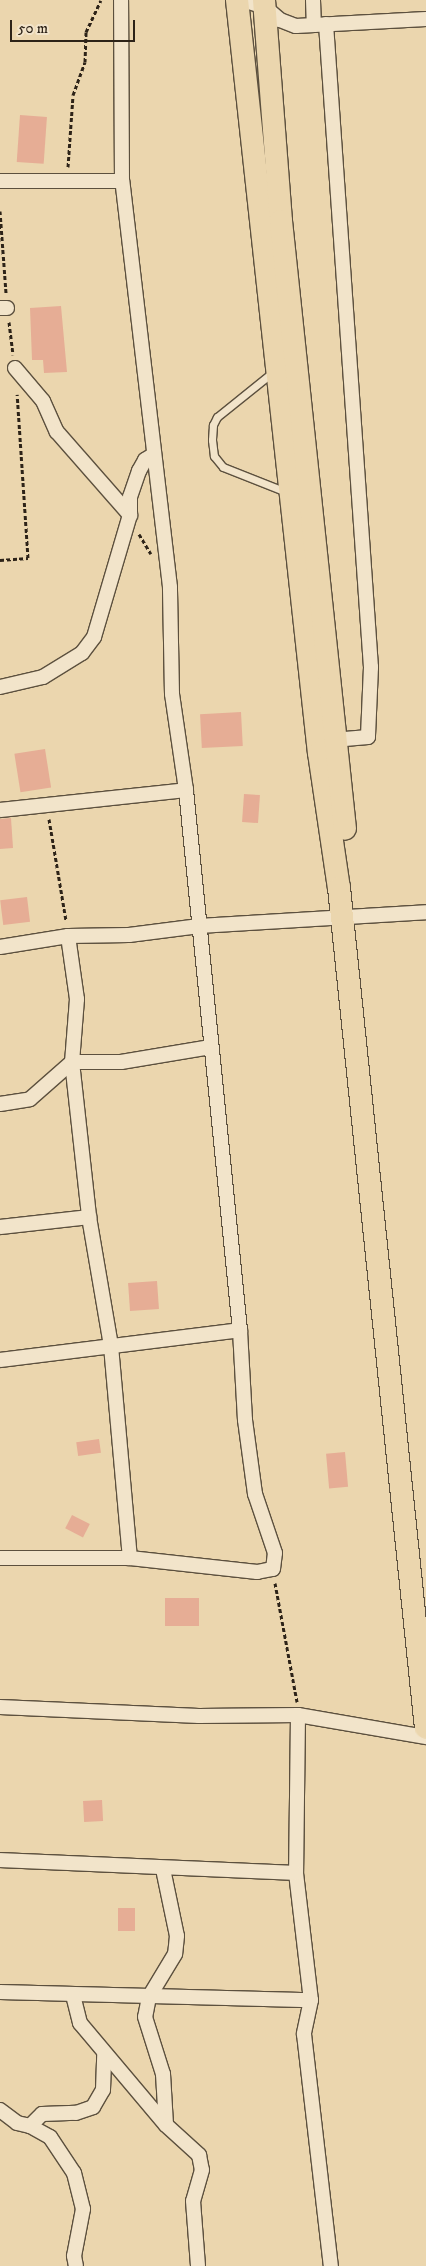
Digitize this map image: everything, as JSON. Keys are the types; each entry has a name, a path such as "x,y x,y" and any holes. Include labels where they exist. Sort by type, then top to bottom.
{"main road":[{"path":"237,0 289,494 348,919 426,1610"},
{"path":"264,4 281,222 336,740 348,919 426,1728"}],"street":[{"path":"0,1558 130,1558 257,1572 272,1569 275,1553 255,1494 247,1439 240,1330 186,790 172,694 170,587 122,181 120,0"},
{"path":"243,0 264,4 280,20 296,26 426,19"},
{"path":"313,0 320,25 371,667 368,737 336,740"},
{"path":"0,181 58,179 122,181"},
{"path":"15,368 43,401 57,432 130,515"},
{"path":"0,687 43,677 82,653 94,637 130,515 130,497 145,460 153,455"},
{"path":"0,810 186,790"},
{"path":"0,947 68,936 129,935 199,926 348,919 426,912"},
{"path":"68,936 77,999 72,1062 89,1217 111,1346 130,1558"},
{"path":"0,1104 30,1100 72,1062 121,1062 211,1047"},
{"path":"0,1227 89,1217"},
{"path":"0,1360 240,1330"},
{"path":"0,1707 199,1716 298,1715 426,1737"},
{"path":"298,1715 296,1873 311,2000 304,2034 330,2266"},
{"path":"0,1860 163,1869 296,1873"},
{"path":"163,1869 177,1936 175,1954 149,1997 145,2017 162,2074 166,2125"},
{"path":"0,1992 311,2000"},
{"path":"73,1995 80,2023 104,2055 166,2125 190,2145 201,2163 202,2170 193,2201 198,2266"},
{"path":"30,2126 42,2114 76,2112 93,2107 103,2090 104,2055"},
{"path":"0,2110 17,2123 30,2126 50,2137 74,2173 83,2209 74,2256 76,2266"}],"lane":[{"path":"277,368 217,417 213,425 212,440 214,456 223,467 289,494"}],"path":[{"path":"58,179 69,166 73,95 85,62 86,32 100,0"},
{"path":"0,560 28,558"},
{"path":"46,804 68,936"},
{"path":"272,1569 296,1689 298,1715"}],"building":[{"path":"20,115 47,117 44,164 17,162"},
{"path":"61,306 67,372 44,373 43,360 32,360 30,308"},
{"path":"241,712 243,746 202,748 200,714"},
{"path":"45,749 51,788 20,792 14,754"},
{"path":"244,794 260,795 258,823 242,822"},
{"path":"11,818 13,848 0,849 0,819"},
{"path":"27,897 30,922 3,925 0,900"},
{"path":"157,1281 159,1309 130,1311 128,1283"},
{"path":"99,1439 101,1453 78,1456 76,1442"},
{"path":"345,1452 348,1487 329,1489 326,1454"},
{"path":"72,1515 90,1524 83,1537 65,1528"},
{"path":"165,1598 199,1598 199,1626 165,1626"},
{"path":"102,1800 103,1821 84,1822 83,1801"},
{"path":"118,1908 135,1908 135,1931 118,1931"}]}
